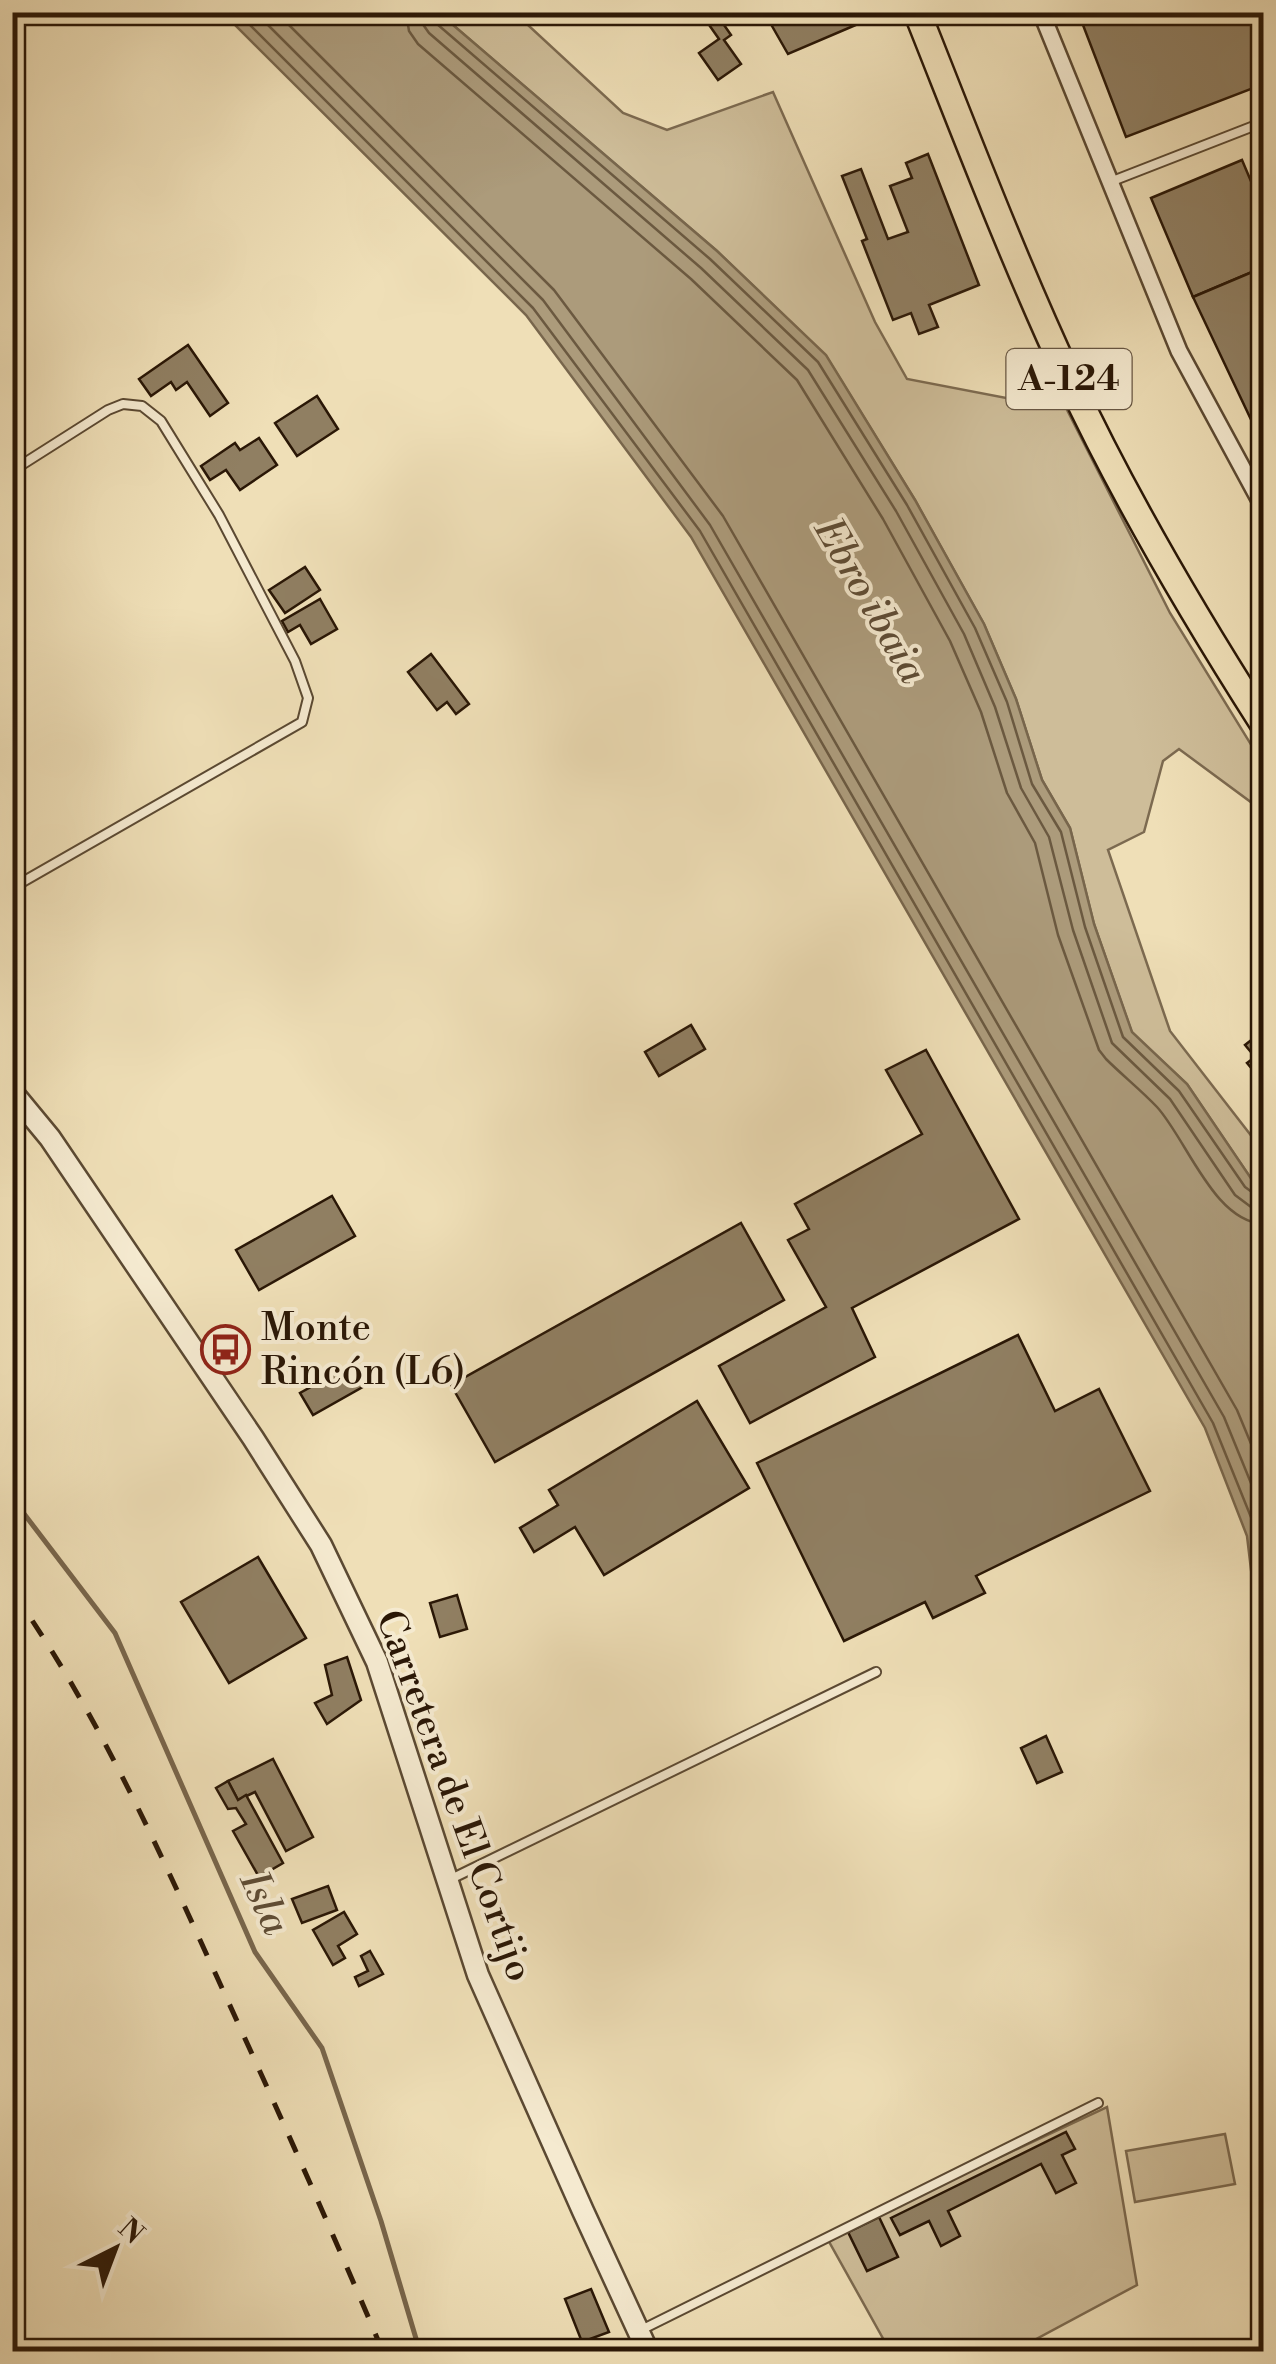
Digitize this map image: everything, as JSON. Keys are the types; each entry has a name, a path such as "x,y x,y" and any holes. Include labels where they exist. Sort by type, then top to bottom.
{"main road":[{"name":"A-124","path":"917,12 1006,236 1069,380 1171,572 1264,725"}],"street":[{"path":"1041,12 1179,351 1264,508"},
{"name":"Carretera de El Cortijo","path":"12,1092 50,1138 253,1438 321,1546 377,1662 478,1975 648,2352"}],"lane":[{"path":"1110,182 1264,122"},
{"path":"12,472 108,410 123,404 142,406 161,421 220,515 295,661 308,698 302,722 12,888"},
{"path":"448,1881 876,1672"},
{"path":"639,2331 1098,2103"}],"shaded area":[{"path":"439,13 515,13 623,113 667,130 773,92 875,322 907,379 1048,406 1062,400 1170,613 1263,764 1263,819 1252,803 1179,749 1163,761 1144,832 1108,850 1170,1031 1263,1151 1263,1189 1252,1180 1187,1084 1132,1033 1094,924 1070,828 1042,780 1016,699 984,624 915,500 826,356 717,251"},
{"path":"1107,2107 1137,2285 1014,2351 890,2351 827,2238"},
{"path":"1225,2134 1235,2184 1135,2202 1126,2151"}],"water":[{"name":"Ebro ibaia","path":"223,13 439,13 717,251 826,355 915,500 984,624 1016,699 1042,780 1070,828 1094,924 1132,1032 1187,1084 1252,1180 1263,1189 1263,1596 1252,1578 1247,1536 1205,1428 691,537 526,315"}],"building":[{"path":"700,12 715,12 731,35 724,40 741,64 718,80 699,53 719,39"},
{"path":"764,12 853,12 858,24 788,54"},
{"path":"1078,12 1264,12 1264,84 1126,137"},
{"path":"928,154 979,285 929,305 938,327 919,334 911,313 893,320 842,176 861,169 888,239 908,232 890,186 912,178 906,163"},
{"path":"1242,160 1264,212 1264,267 1193,297 1151,198"},
{"path":"1264,267 1264,423 1255,428 1193,297"},
{"path":"188,345 228,403 210,416 187,382 176,390 171,382 151,396 139,379"},
{"path":"317,396 338,429 297,456 275,423"},
{"path":"259,438 277,465 240,490 226,470 210,480 201,466 235,443 240,450"},
{"path":"305,567 320,590 285,613 269,590"},
{"path":"320,599 337,629 311,644 300,625 288,632 282,621"},
{"path":"431,654 469,704 456,714 447,702 437,710 408,672"},
{"path":"691,1025 705,1049 659,1076 645,1052"},
{"path":"1264,1030 1262,1081 1247,1063 1255,1057 1245,1045"},
{"path":"926,1050 1019,1219 852,1308 875,1357 750,1423 719,1366 826,1307 788,1240 809,1229 795,1204 922,1134 886,1070"},
{"path":"332,1196 355,1236 259,1290 236,1250"},
{"path":"741,1223 784,1300 495,1462 451,1385"},
{"path":"1018,1335 1055,1411 1099,1389 1150,1491 976,1576 985,1593 933,1618 925,1602 844,1641 757,1463"},
{"path":"356,1362 368,1384 313,1415 300,1393"},
{"path":"697,1401 749,1488 604,1575 575,1527 534,1552 520,1528 558,1505 549,1490"},
{"path":"258,1557 306,1638 229,1683 181,1602"},
{"path":"457,1595 467,1629 440,1637 430,1603"},
{"path":"347,1657 361,1700 327,1724 315,1703 332,1695 325,1665"},
{"path":"1046,1736 1062,1772 1037,1783 1021,1748"},
{"path":"273,1759 313,1837 286,1851 255,1792 238,1800 228,1781"},
{"path":"228,1781 238,1800 246,1795 283,1863 259,1877 233,1831 246,1824 236,1808 228,1809 216,1788"},
{"path":"328,1886 337,1910 302,1923 292,1899"},
{"path":"344,1912 357,1934 338,1946 345,1958 333,1965 313,1930"},
{"path":"370,1951 383,1974 359,1986 355,1977 368,1971 361,1956"},
{"path":"1066,2132 1075,2149 1062,2155 1076,2183 1056,2193 1041,2164 948,2211 960,2236 941,2246 929,2221 900,2235 891,2218"},
{"path":"879,2217 898,2257 867,2271 848,2232"},
{"path":"591,2289 609,2332 582,2342 565,2299"}],"waterway":[{"name":"Isla","path":"12,1498 115,1633 255,1952 322,2048 381,2221 420,2352"}],"railway":[{"path":"12,1591 69,1680 144,1820 383,2352"}],"place":[{"name":"Monte Rincón (L6)","path":"226,1350"}]}
